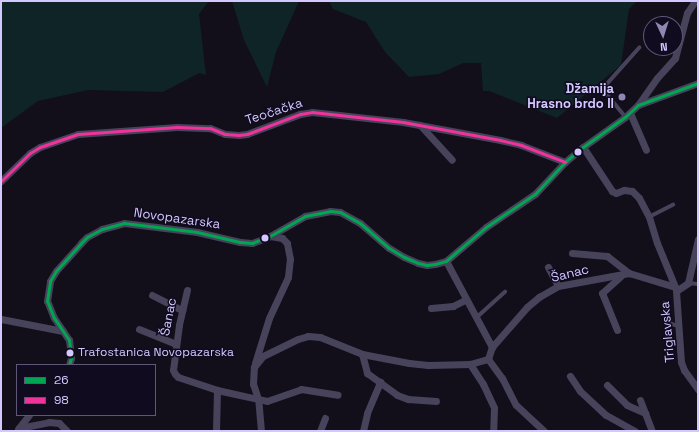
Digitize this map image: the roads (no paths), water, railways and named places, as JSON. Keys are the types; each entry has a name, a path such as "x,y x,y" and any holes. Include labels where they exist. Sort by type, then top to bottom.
{"street":[{"name":"Novopazarska","path":"69,364 71,348 47,302 50,281 56,271 87,237 102,229 124,223 197,232 240,242 252,242 270,236 305,216 335,212 346,215 360,223 389,248 418,263 427,265 446,261 486,227 535,194 565,162 583,147 628,115 638,105 657,78 675,58 687,13 695,1"},
{"name":"Novopazarska","path":"638,105 698,83"},
{"name":"Teočačka","path":"1,181 30,153 40,146 60,139 96,132 177,127 210,128 225,134 239,135 253,132 294,116 312,112 420,125 521,145 565,162"},
{"path":"628,115 646,150"},
{"path":"420,125 452,160"},
{"name":"Triglavska","path":"583,147 614,192 624,190 632,191 639,198 649,217 657,243 676,289 684,370 698,389"},
{"path":"261,431 258,400 253,384 254,367 269,318 288,277 290,259 287,242 282,238 270,236"},
{"path":"688,283 698,239"},
{"path":"572,253 608,256 626,273 602,293 618,330"},
{"path":"446,261 465,300 492,347"},
{"path":"548,268 558,286"},
{"name":"Šanac","path":"488,359 492,347 533,301 558,286 626,273 676,289"},
{"name":"Triglavska","path":"676,289 688,283"},
{"name":"Šanac","path":"187,290 176,344 173,370 174,374 217,390 258,400 273,400 301,389 338,395"},
{"path":"152,294 182,310"},
{"path":"431,308 453,306 465,300"},
{"path":"1,319 36,327 63,331"},
{"path":"139,329 176,344"},
{"path":"254,367 262,356 290,342 308,336 320,337 362,354 428,365 470,364 488,359 502,378 516,405 544,431"},
{"path":"362,354 367,373 397,395 408,399 436,401"},
{"path":"470,364 484,384 494,408 493,431"},
{"path":"570,376 580,390 606,415 635,431"},
{"path":"363,431 367,413 380,382"},
{"path":"607,385 627,405 645,413"},
{"path":"216,431 217,390"},
{"path":"640,400 652,431"},
{"path":"18,429 28,416"},
{"path":"320,431 325,418"},
{"path":"18,429 49,422 59,423 67,431"}],"lane":[{"path":"628,115 605,90 606,85 639,48"},
{"path":"649,217 673,205"},
{"path":"688,283 698,284"},
{"path":"475,318 505,292"},
{"path":"665,303 666,320 669,323 679,326"}],"place":[{"name":"Džamija Hrasno brdo II","path":"622,97"},
{"name":"Trafostanica Novopazarska","path":"70,353"}]}
